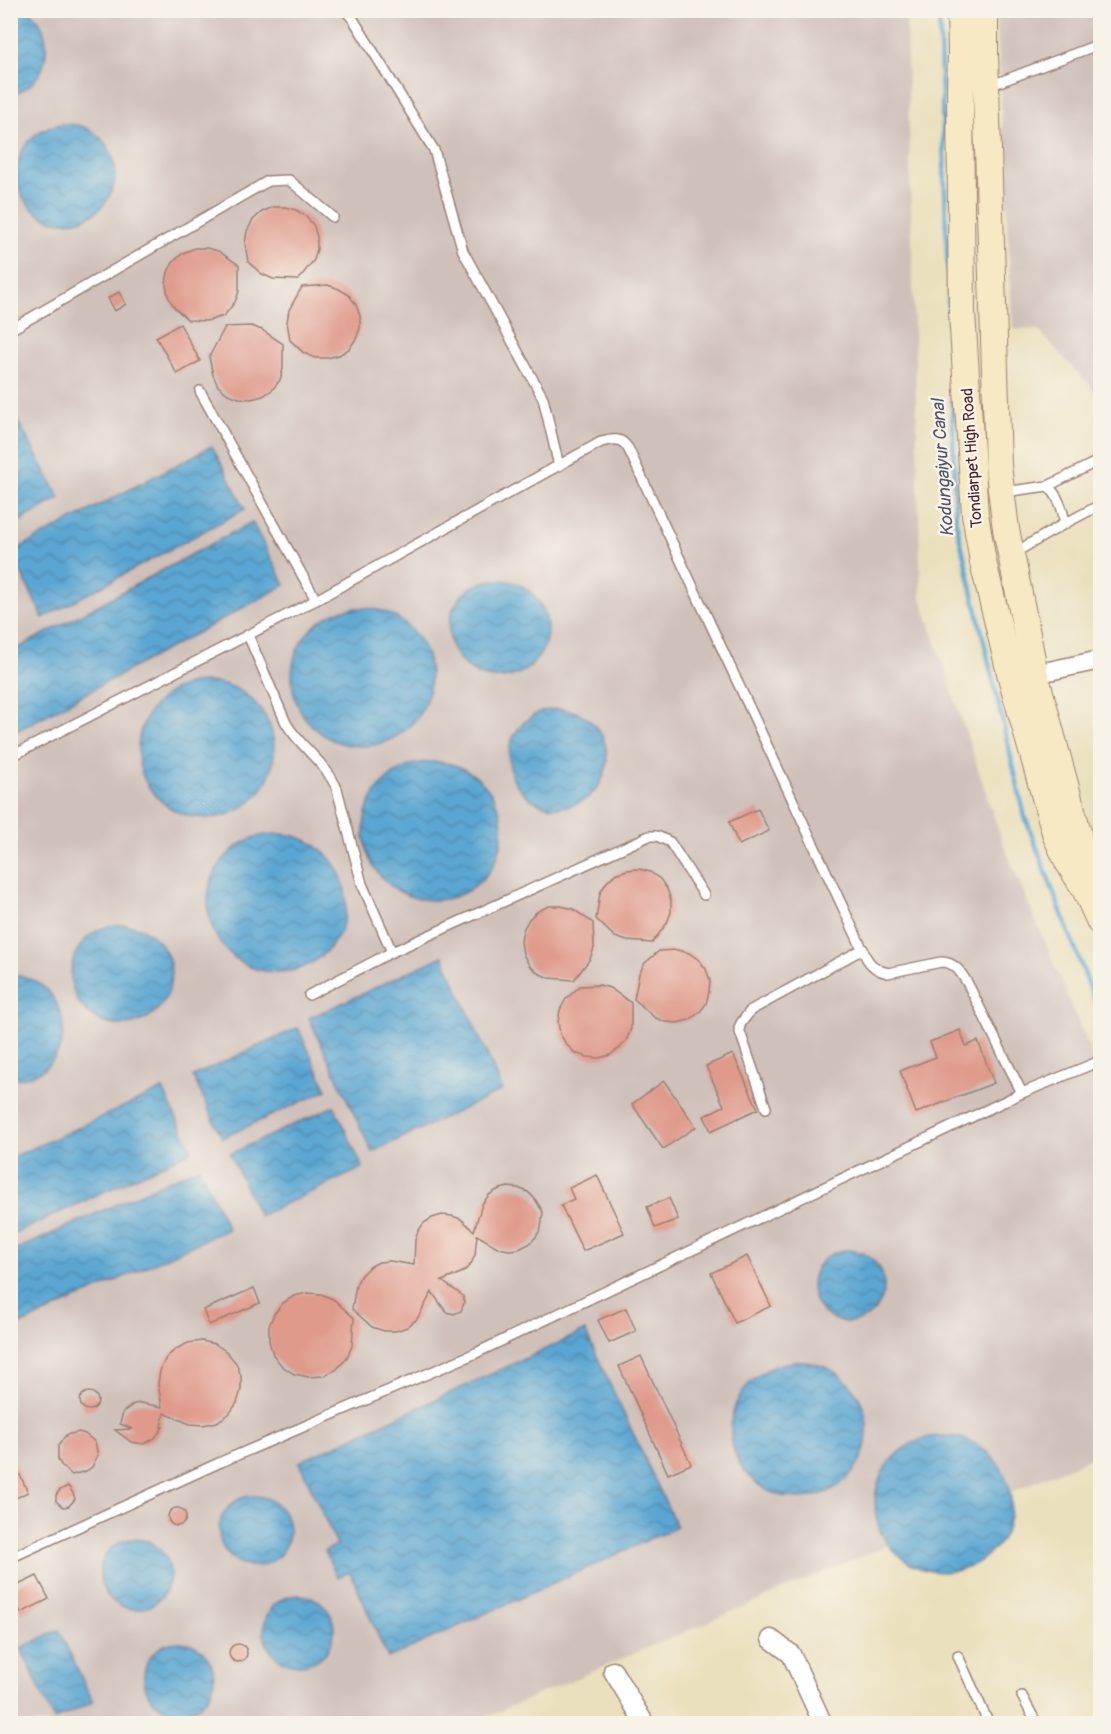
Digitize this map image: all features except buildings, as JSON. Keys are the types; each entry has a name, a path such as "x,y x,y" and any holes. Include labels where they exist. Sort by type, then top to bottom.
{"main road":[{"name":"Tondiarpet High Road","path":"960,10 962,54 973,89 1001,493 1035,674 1101,922"},
{"name":"Tondiarpet High Road","path":"985,10 973,89 962,313 975,514 983,562 1011,677 1053,825 1068,862 1093,885"}],"street":[{"path":"1035,674 1100,666"},
{"path":"771,1639 791,1654 823,1724"},
{"path":"614,1671 645,1724"}],"lane":[{"path":"345,10 353,19 434,150 463,251 543,398 559,465"},
{"path":"973,89 1101,44"},
{"path":"10,330 268,181 289,180 333,217"},
{"path":"200,391 316,600"},
{"path":"11,757 316,600 601,442 612,439 621,441 628,448 871,964 881,972 888,973 941,962 948,962 955,967 962,973 1022,1093"},
{"path":"1001,493 1048,486 1092,464 1097,463 1101,468"},
{"path":"1048,486 1065,517 1064,524"},
{"path":"1011,554 1101,505"},
{"path":"248,635 293,735 327,770 333,780 362,884 392,952"},
{"path":"309,995 392,952 649,836 657,836 670,842 704,895"},
{"path":"766,1108 739,1029 741,1023 751,1010 863,950"},
{"path":"10,1558 221,1462 476,1353 1022,1093 1101,1061"},
{"path":"958,1656 989,1724"},
{"path":"1022,1696 1037,1724"}],"shaded area":[{"path":"11,11 906,11 921,598 1001,838 1100,1074 1100,1454 472,1723 11,1724"},
{"path":"996,11 1100,11 1100,396 1038,330 1013,329"}],"water":[{"path":"11,10 29,11 38,20 45,36 46,52 43,67 35,80 24,90 11,96"},
{"path":"66,124 85,128 101,138 111,154 115,173 111,192 101,208 85,218 66,222 47,218 31,208 21,192 17,173 21,154 31,138 47,128"},
{"path":"11,409 60,498 10,526"},
{"path":"212,446 245,509 43,618 11,552"},
{"path":"252,522 285,585 11,734 11,652"},
{"path":"498,580 517,584 532,595 543,610 547,629 543,648 532,663 517,674 498,678 479,674 464,663 453,648 449,629 453,610 464,595 479,584"},
{"path":"361,608 387,613 410,628 425,651 430,677 425,703 410,726 387,741 361,746 335,741 312,726 297,703 292,677 297,651 312,628 335,613"},
{"path":"206,682 232,687 244,693 254,702 263,712 269,724 274,750 269,776 263,788 254,798 244,807 232,813 206,818 180,813 168,807 158,798 149,788 143,776 138,750 143,724 149,712 158,702 168,693 180,687"},
{"path":"558,709 577,713 592,724 603,739 607,758 603,777 592,792 577,803 558,807 539,803 524,792 513,777 509,758 513,739 524,724 539,713"},
{"path":"433,762 459,767 482,782 497,805 502,831 497,857 482,880 459,895 433,900 407,895 384,880 369,857 364,831 369,805 384,782 407,767"},
{"path":"277,834 303,839 326,854 341,877 346,903 341,929 326,952 303,967 277,972 251,967 228,952 213,929 208,903 213,877 228,854 251,839"},
{"path":"121,925 140,929 156,940 167,956 171,975 167,994 156,1010 140,1021 121,1025 102,1021 86,1010 75,994 71,975 75,956 86,940 102,929"},
{"path":"443,956 503,1090 372,1152 309,1018"},
{"path":"11,975 28,978 42,986 53,998 60,1012 63,1027 61,1043 54,1058 42,1070 11,1080"},
{"path":"298,1028 327,1090 222,1138 193,1076"},
{"path":"163,1089 192,1151 11,1235 11,1158"},
{"path":"334,1106 363,1168 259,1216 230,1154"},
{"path":"199,1167 228,1229 11,1329 11,1252"},
{"path":"848,1250 868,1256 878,1266 884,1286 878,1306 868,1316 848,1322 828,1316 818,1306 812,1286 818,1266 828,1256"},
{"path":"585,1331 677,1527 388,1658 350,1572 337,1577 325,1551 337,1545 299,1462"},
{"path":"799,1362 825,1367 837,1373 847,1382 856,1392 862,1404 867,1430 862,1456 856,1468 847,1478 837,1487 825,1493 799,1498 773,1493 761,1487 751,1478 742,1468 736,1456 731,1430 736,1404 742,1392 751,1382 761,1373 773,1367"},
{"path":"943,1436 969,1441 981,1447 991,1456 1000,1466 1006,1478 1011,1504 1006,1530 1000,1542 991,1552 981,1561 969,1567 943,1572 917,1567 905,1561 895,1552 886,1542 880,1530 875,1504 880,1478 886,1466 895,1456 905,1447 917,1441"},
{"path":"254,1496 267,1499 279,1506 286,1518 289,1531 286,1544 279,1556 267,1563 254,1566 241,1563 229,1556 222,1544 219,1531 222,1518 229,1506 241,1499"},
{"path":"135,1539 148,1542 160,1549 167,1561 170,1574 167,1587 160,1599 148,1606 135,1609 122,1606 110,1599 103,1587 100,1574 103,1561 110,1549 122,1542"},
{"path":"299,1595 312,1598 324,1605 331,1617 334,1630 331,1643 324,1655 312,1662 299,1665 286,1662 274,1655 267,1643 264,1630 267,1617 274,1605 286,1598"},
{"path":"59,1630 93,1702 54,1720 21,1648"},
{"path":"179,1642 192,1645 204,1652 211,1664 214,1677 211,1690 204,1702 192,1709 179,1712 166,1709 154,1702 147,1690 144,1677 147,1664 154,1652 166,1645"}],"waterway":[{"name":"Kodungaiyur Canal","path":"939,10 956,522 1025,817 1100,1011"}]}
